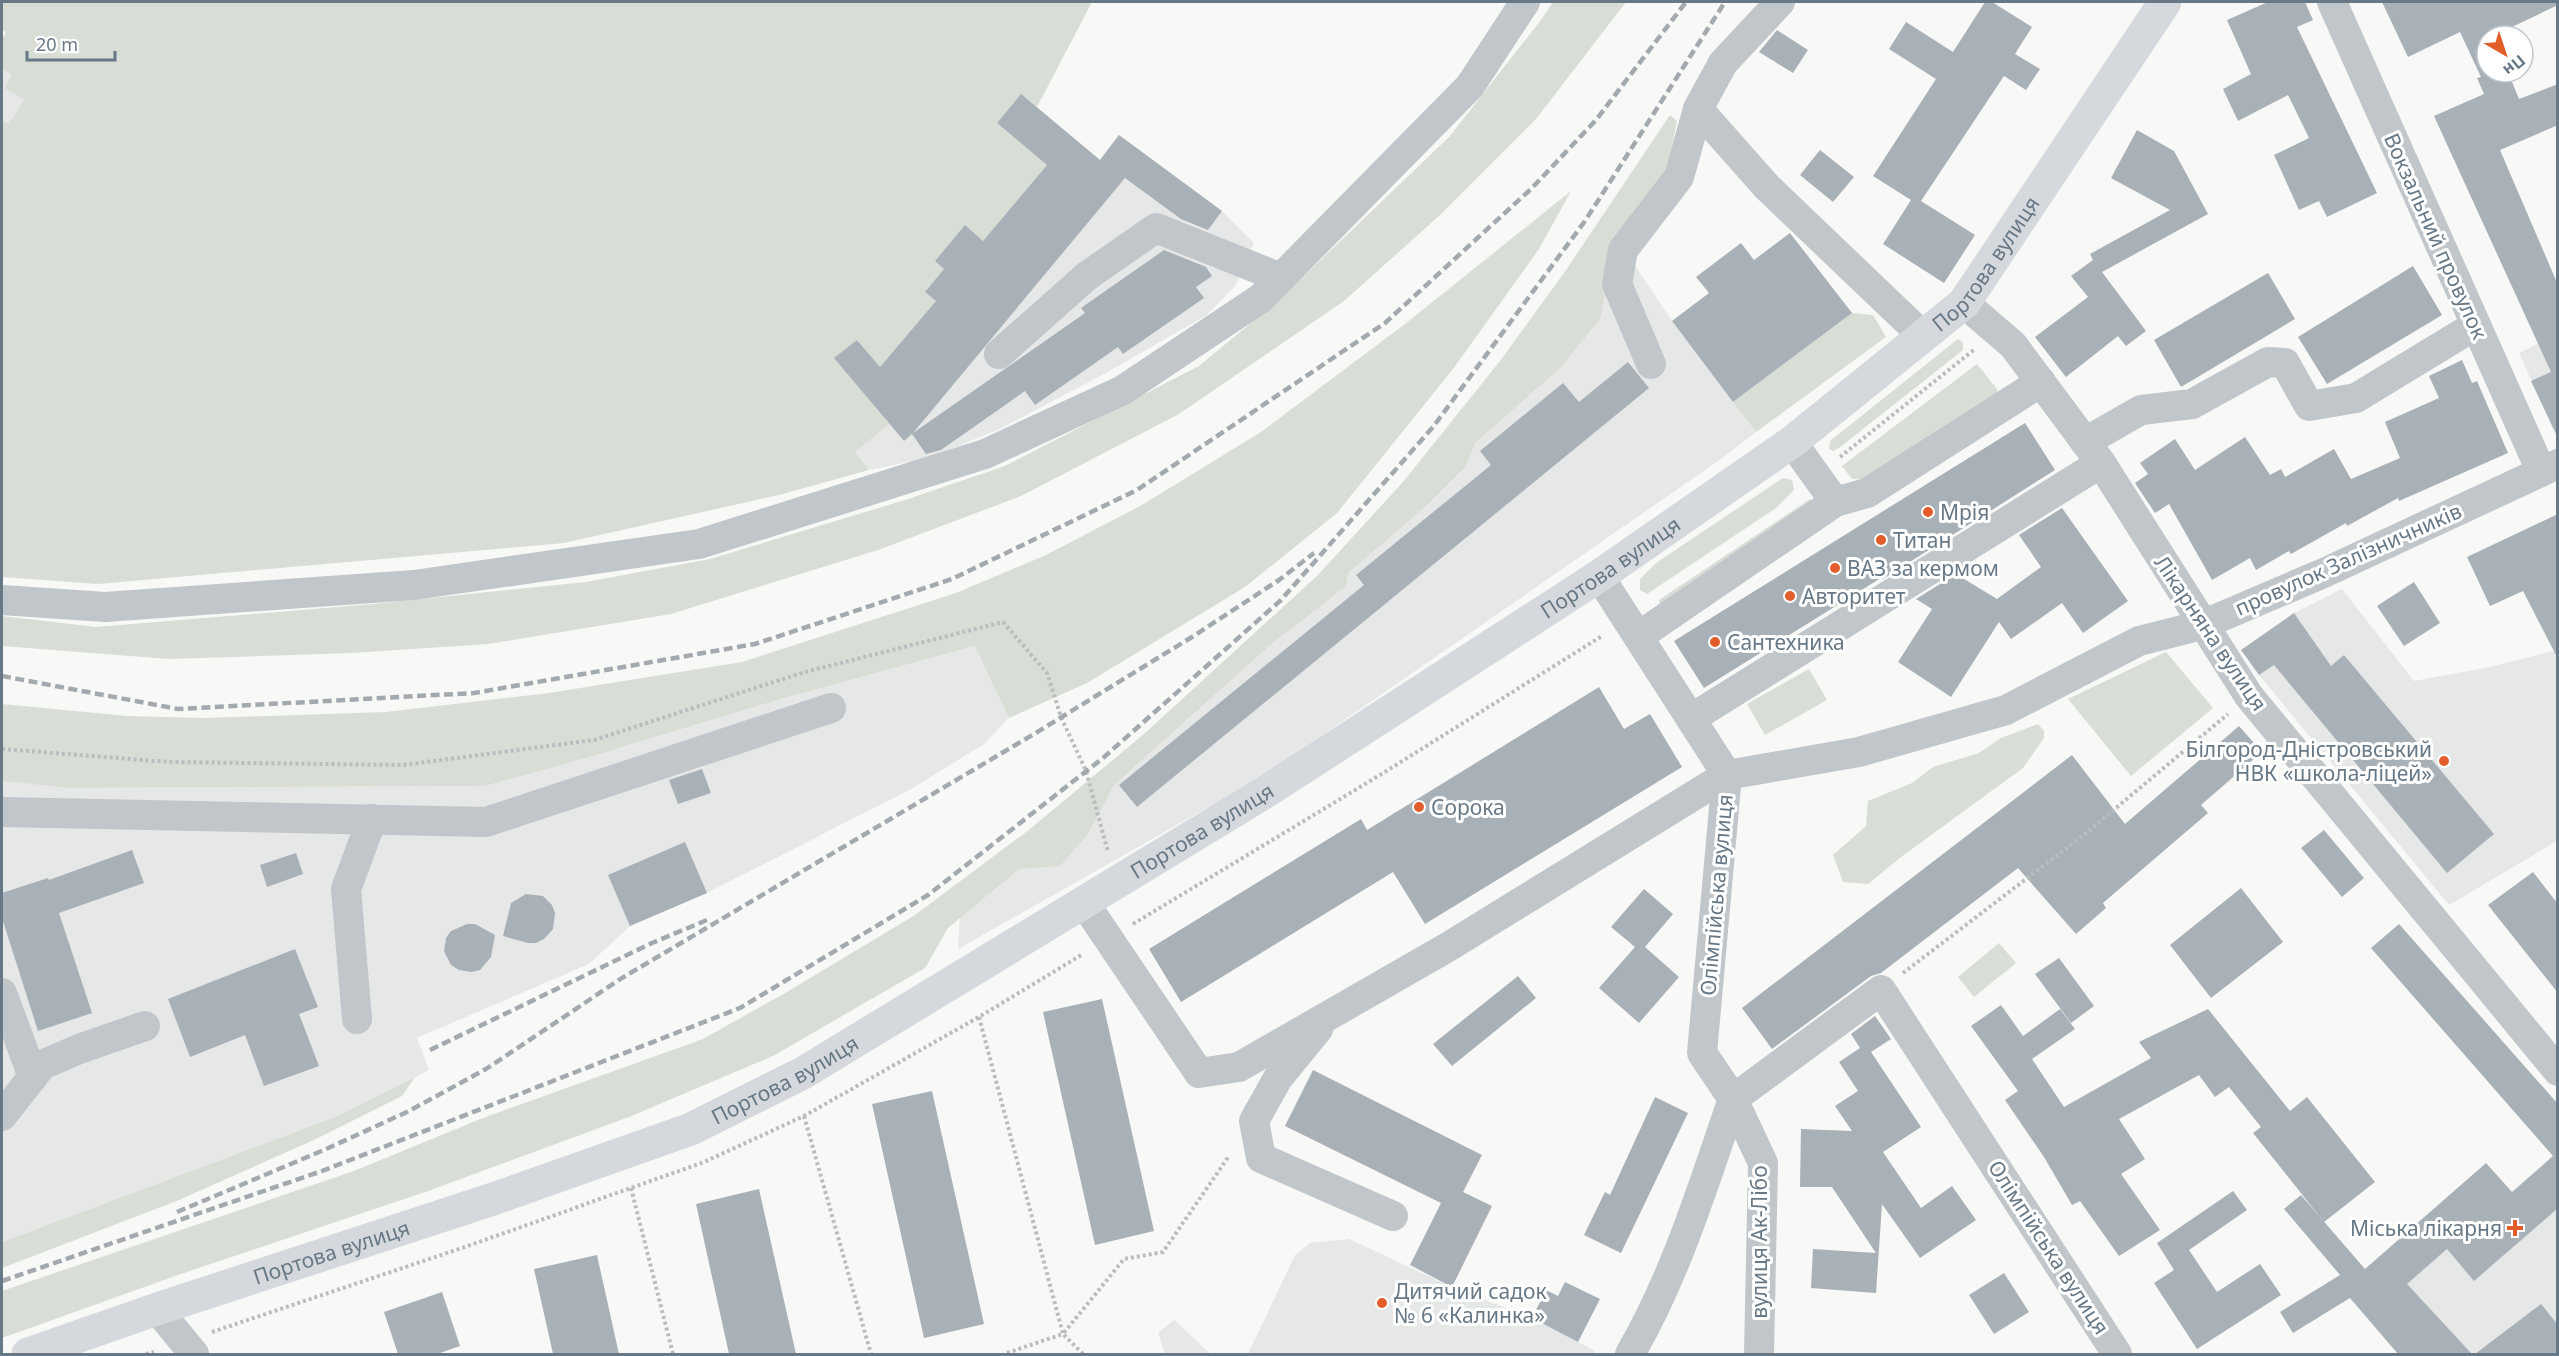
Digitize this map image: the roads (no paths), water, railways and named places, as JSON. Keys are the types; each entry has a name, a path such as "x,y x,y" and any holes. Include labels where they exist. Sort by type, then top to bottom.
{"main road":[{"name":"Портова вулиця","path":"28,1354 157,1309 493,1199 691,1129 803,1073 1268,791 1599,576 1792,442 1964,303 2165,2"}],"street":[{"path":"2,600 105,607 414,585 699,544 985,454 1123,390 1261,298 1470,86 1525,2"},
{"path":"1651,364 1617,284 1623,250 1679,177 1698,109 1723,63 1780,2"},
{"name":"Вокзальний провулок","path":"2332,2 2476,325 2549,467"},
{"path":"1698,109 1767,187 1923,336"},
{"path":"999,354 1087,276 1156,228 1281,278"},
{"name":"Лікарняна вулиця","path":"1964,303 2013,345 2093,452 2249,696 2558,1071"},
{"path":"1692,718 2093,452 2141,410 2192,404 2268,362 2285,363 2309,406 2356,398 2476,325"},
{"path":"1639,636 1835,502 1867,493 2041,382"},
{"path":"1792,442 1835,502"},
{"name":"провулок Залізничників","path":"1727,776 1859,752 2006,710 2139,641 2202,625 2326,572 2549,467"},
{"name":"Олімпійська вулиця","path":"1599,576 1727,776 1702,1053 1733,1099 1881,990 2117,1354"},
{"path":"2,812 486,822 831,708"},
{"path":"1085,904 1199,1073 1239,1067 1458,940 1727,776"},
{"path":"357,1019 346,889 372,819"},
{"path":"2,993 33,1077"},
{"path":"1329,1015 1278,1078 1254,1121 1261,1158 1393,1216"},
{"path":"2,1116 42,1065 79,1049 145,1026"},
{"path":"1630,1354 1651,1319 1693,1216 1733,1099"},
{"name":"вулиця Ак-Лібо","path":"1733,1099 1763,1163 1760,1354"},
{"path":"157,1309 194,1354"}],"railway":[{"path":"2,676 178,709 474,693 755,644 952,579 1137,490 1385,323 1532,188 1596,120 1686,2"},
{"path":"2,1281 322,1171 740,1008 928,895 1103,758 1281,600 1433,427 1585,221 1725,2"},
{"path":"177,1212 324,1150 409,1111 486,1069 622,978 1034,734 1192,637 1279,580 1314,553"},
{"path":"430,1050 652,943 707,920"}],"place":[{"name":"Мрія","path":"1928,512"},
{"name":"Титан","path":"1881,540"},
{"name":"ВАЗ за кермом","path":"1835,568"},
{"name":"Авторитет","path":"1790,596"},
{"name":"Сантехника","path":"1715,642"},
{"name":"Білгород-Дністровський НВК «школа-ліцей»","path":"2444,761"},
{"name":"Сорока","path":"1419,807"},
{"name":"Міська лікарня","path":"2515,1228"},
{"name":"Дитячий садок № 6 «Калинка»","path":"1382,1303"}]}
